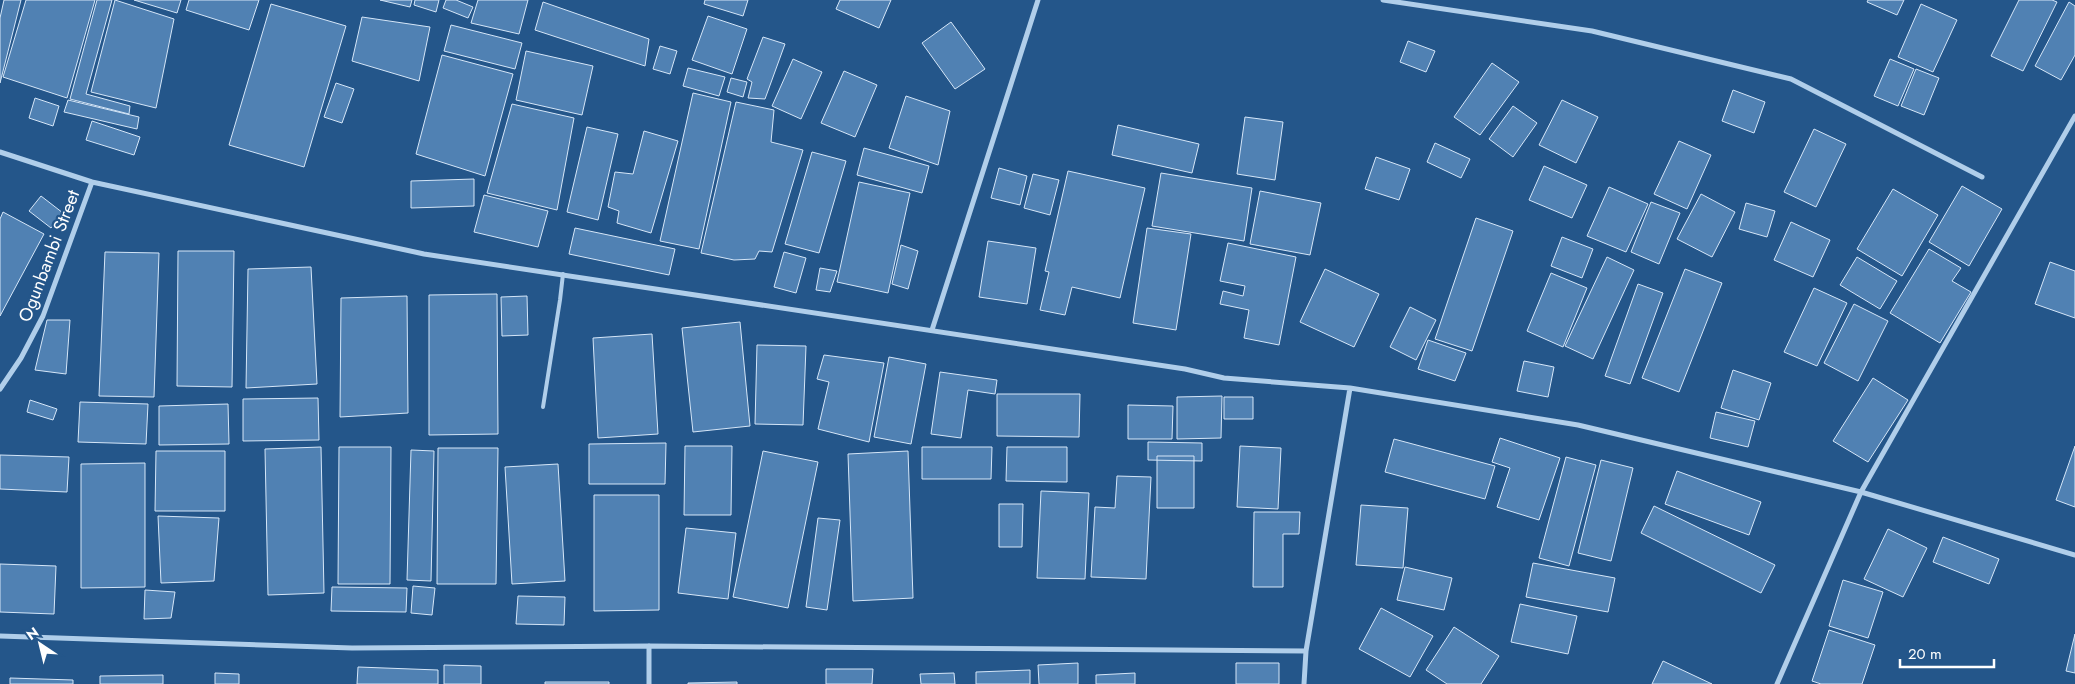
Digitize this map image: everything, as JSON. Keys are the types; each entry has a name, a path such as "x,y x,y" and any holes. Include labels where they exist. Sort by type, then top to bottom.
{"street":[{"path":"932,330 1038,0"},
{"path":"1384,0 1592,31 1791,79 1982,176"},
{"path":"1777,684 1861,492 2075,116"},
{"path":"0,152 92,182 424,254 1185,369 1224,378 1350,388 1578,425 1861,492 2075,555"},
{"name":"Ogunbambi Street","path":"0,389 21,358 43,316 92,182"},
{"path":"1304,684 1306,651 1350,388"},
{"path":"0,636 352,648 649,646 1306,651"},
{"path":"649,646 649,684"}],"lane":[{"path":"543,407 563,274"}],"building":[{"path":"4,0 21,0 0,83 0,18"},
{"path":"26,0 95,0 67,98 3,77"},
{"path":"97,0 112,0 86,94 130,106 129,114 70,99"},
{"path":"115,0 174,19 156,108 91,92"},
{"path":"134,0 181,0 177,13"},
{"path":"189,0 259,0 249,30 186,10"},
{"path":"380,0 412,0 410,7"},
{"path":"415,0 439,0 436,12 414,5"},
{"path":"446,0 456,0 473,7 468,18 443,8"},
{"path":"478,0 528,0 519,34 471,23"},
{"path":"705,0 748,0 743,16 704,4"},
{"path":"840,0 891,0 879,28 836,9"},
{"path":"1868,0 1904,0 1897,15 1867,2"},
{"path":"2019,0 2052,0 2057,2 2023,71 1991,56"},
{"path":"543,2 649,39 645,66 535,30"},
{"path":"2069,2 2075,6 2075,55 2061,80 2035,66"},
{"path":"271,4 346,26 304,167 229,145"},
{"path":"1921,4 1957,20 1933,72 1898,57"},
{"path":"708,16 747,29 732,74 692,60"},
{"path":"362,17 430,27 419,81 352,61"},
{"path":"951,22 985,69 955,89 922,43"},
{"path":"451,25 522,43 515,69 444,51"},
{"path":"763,37 785,44 765,99 748,98 752,82 747,79"},
{"path":"1408,41 1435,51 1426,72 1400,62"},
{"path":"660,46 677,51 670,74 653,69"},
{"path":"526,51 593,66 582,115 516,100"},
{"path":"442,55 513,74 485,176 416,154"},
{"path":"793,59 822,72 801,119 772,106"},
{"path":"1890,59 1914,69 1898,106 1874,96"},
{"path":"1492,63 1519,82 1480,135 1454,117"},
{"path":"688,68 725,77 719,96 683,86"},
{"path":"1916,69 1939,78 1924,115 1901,106"},
{"path":"844,71 877,85 855,137 821,123"},
{"path":"731,78 747,82 743,97 727,92"},
{"path":"336,83 354,89 342,123 324,117"},
{"path":"1733,90 1765,102 1754,133 1722,121"},
{"path":"693,93 731,102 699,249 660,241"},
{"path":"906,96 950,111 938,165 889,148"},
{"path":"35,98 59,106 53,126 29,118"},
{"path":"68,100 139,117 137,129 64,112"},
{"path":"1562,100 1598,117 1576,163 1539,145"},
{"path":"736,102 774,110 771,142 803,150 772,252 759,251 755,259 734,260 701,253"},
{"path":"512,104 574,118 557,210 487,193"},
{"path":"1513,106 1537,123 1513,157 1489,139"},
{"path":"1245,117 1283,122 1275,180 1237,174"},
{"path":"92,121 140,137 134,155 86,140"},
{"path":"1118,125 1199,144 1192,173 1112,155"},
{"path":"587,127 618,134 598,220 567,212"},
{"path":"1814,129 1846,144 1816,207 1784,192"},
{"path":"644,131 678,141 651,233 617,223 619,211 608,207 615,172 633,174"},
{"path":"1679,141 1711,155 1687,209 1654,194"},
{"path":"1435,143 1470,159 1461,178 1427,162"},
{"path":"864,148 929,166 922,193 857,175"},
{"path":"812,152 846,161 819,253 785,244"},
{"path":"1376,157 1410,169 1399,200 1365,189"},
{"path":"1544,166 1587,185 1572,218 1529,200"},
{"path":"999,168 1027,176 1020,205 991,198"},
{"path":"1068,171 1145,188 1120,298 1072,287 1065,315 1040,310 1049,272 1045,271"},
{"path":"1161,173 1252,188 1244,241 1152,226"},
{"path":"1033,174 1059,180 1050,215 1024,208"},
{"path":"474,179 474,206 411,208 411,181"},
{"path":"859,182 910,193 888,293 837,282"},
{"path":"1962,186 2002,209 1969,266 1929,242"},
{"path":"1609,187 1648,204 1626,252 1587,236"},
{"path":"1893,189 1938,215 1902,276 1857,249"},
{"path":"1260,191 1321,203 1310,255 1250,244"},
{"path":"1701,194 1735,212 1712,257 1677,239"},
{"path":"484,195 548,211 538,247 474,232"},
{"path":"41,196 63,213 51,228 29,211"},
{"path":"1651,202 1680,213 1659,264 1631,252"},
{"path":"1746,203 1775,211 1767,237 1739,229"},
{"path":"3,212 44,234 0,316 0,219"},
{"path":"1476,218 1513,231 1472,351 1435,339"},
{"path":"1791,222 1830,240 1813,277 1774,260"},
{"path":"575,228 675,249 669,275 569,254"},
{"path":"1147,228 1191,234 1176,330 1133,323"},
{"path":"1562,237 1593,249 1582,278 1551,266"},
{"path":"988,241 1036,248 1027,304 979,297"},
{"path":"1228,243 1296,257 1279,345 1244,338 1249,310 1220,304 1223,291 1243,296 1245,286 1220,281"},
{"path":"901,245 918,251 908,289 892,284"},
{"path":"1929,249 1961,268 1952,281 1971,292 1940,343 1890,313"},
{"path":"178,251 234,251 232,387 177,386"},
{"path":"105,252 159,253 154,397 99,396"},
{"path":"784,252 806,258 796,293 774,287"},
{"path":"1607,257 1634,270 1593,359 1565,346"},
{"path":"1857,257 1897,281 1880,309 1840,285"},
{"path":"2050,262 2075,271 2075,318 2035,304"},
{"path":"311,267 317,384 246,388 248,269"},
{"path":"820,268 837,271 830,292 816,290"},
{"path":"1325,269 1379,294 1354,347 1300,322"},
{"path":"1685,269 1722,283 1679,392 1642,378"},
{"path":"1551,273 1587,288 1563,347 1527,331"},
{"path":"1638,284 1663,293 1630,384 1605,376"},
{"path":"1814,288 1847,303 1817,366 1784,352"},
{"path":"497,294 498,434 429,435 429,295"},
{"path":"407,296 408,413 340,417 341,298"},
{"path":"527,296 528,335 502,336 501,297"},
{"path":"1854,304 1888,321 1858,381 1824,363"},
{"path":"1410,307 1436,320 1416,360 1390,347"},
{"path":"47,320 70,320 66,374 35,370"},
{"path":"740,322 750,426 693,432 682,328"},
{"path":"652,334 658,434 598,438 593,338"},
{"path":"1428,340 1466,353 1455,381 1418,369"},
{"path":"757,345 806,346 803,425 755,424"},
{"path":"824,355 884,363 869,442 818,429 829,382 817,379"},
{"path":"889,357 926,364 911,444 874,437"},
{"path":"1524,361 1554,367 1548,397 1517,391"},
{"path":"1733,370 1771,383 1759,420 1721,408"},
{"path":"940,372 997,380 995,394 968,390 961,438 931,434"},
{"path":"1873,378 1908,400 1868,462 1833,441"},
{"path":"997,394 1080,394 1079,437 997,436"},
{"path":"1222,396 1221,438 1177,439 1177,397"},
{"path":"1224,397 1253,397 1253,419 1224,419"},
{"path":"318,398 319,440 243,441 243,399"},
{"path":"30,400 57,409 53,420 27,412"},
{"path":"80,402 148,404 146,444 78,442"},
{"path":"228,404 229,444 159,445 159,406"},
{"path":"1128,405 1173,406 1172,439 1128,439"},
{"path":"1716,412 1755,421 1748,447 1710,438"},
{"path":"1500,438 1560,458 1539,520 1497,507 1510,468 1492,462"},
{"path":"1394,439 1495,466 1485,499 1385,472"},
{"path":"1148,442 1202,443 1202,461 1148,460"},
{"path":"666,443 665,484 589,484 589,444"},
{"path":"685,446 732,446 731,515 684,515"},
{"path":"1240,446 1281,448 1278,509 1237,507"},
{"path":"2075,446 2075,507 2056,500"},
{"path":"321,447 324,593 268,595 265,449"},
{"path":"339,447 391,447 390,584 338,584"},
{"path":"922,447 992,447 991,479 922,479"},
{"path":"1007,447 1067,447 1067,482 1006,481"},
{"path":"438,448 498,448 496,584 437,584"},
{"path":"411,450 434,451 431,581 407,580"},
{"path":"156,451 225,451 225,511 155,511"},
{"path":"763,451 818,462 788,608 733,597"},
{"path":"908,451 913,598 853,601 848,454"},
{"path":"0,455 69,457 67,492 0,489"},
{"path":"1157,456 1194,456 1194,508 1157,508"},
{"path":"1566,457 1596,465 1569,566 1539,558"},
{"path":"1601,460 1633,468 1611,561 1578,553"},
{"path":"145,463 145,587 81,588 81,464"},
{"path":"558,464 565,581 512,584 505,467"},
{"path":"1677,471 1761,502 1749,535 1665,504"},
{"path":"1117,476 1151,477 1146,579 1091,577 1095,507 1115,508"},
{"path":"1041,491 1089,493 1085,579 1037,578"},
{"path":"594,495 659,495 659,610 594,611"},
{"path":"999,504 1023,504 1022,547 999,547"},
{"path":"1361,505 1408,508 1403,568 1356,565"},
{"path":"1654,506 1775,565 1761,593 1641,533"},
{"path":"1254,512 1300,512 1299,534 1283,534 1283,587 1253,587"},
{"path":"158,516 219,518 214,581 161,583"},
{"path":"818,518 840,520 827,610 806,607"},
{"path":"686,528 736,533 728,599 678,593"},
{"path":"1888,529 1927,548 1903,597 1864,579"},
{"path":"1943,537 1999,559 1989,584 1933,562"},
{"path":"1533,563 1615,578 1608,612 1526,597"},
{"path":"0,564 56,566 54,614 0,612"},
{"path":"1405,567 1452,578 1444,610 1397,600"},
{"path":"1843,580 1883,592 1868,638 1829,626"},
{"path":"413,586 435,588 432,615 411,613"},
{"path":"332,587 407,588 406,612 331,611"},
{"path":"145,590 175,592 171,618 144,619"},
{"path":"518,596 565,597 564,625 516,624"},
{"path":"1520,604 1577,616 1568,654 1511,642"},
{"path":"1381,608 1433,636 1410,677 1359,649"},
{"path":"1454,627 1499,656 1481,684 1447,684 1426,670"},
{"path":"1829,630 1875,645 1862,684 1821,684 1812,681"},
{"path":"2075,634 2075,673 2066,671"},
{"path":"1663,661 1712,684 1652,684"},
{"path":"1078,663 1078,684 1039,684 1038,665"},
{"path":"1236,663 1279,663 1279,684 1236,684"},
{"path":"444,665 481,666 481,684 444,684"},
{"path":"358,667 438,670 438,684 357,684"},
{"path":"826,669 873,669 872,684 826,684"},
{"path":"1030,670 1030,684 976,684 976,672"},
{"path":"215,673 239,674 239,684 215,684"},
{"path":"954,673 955,684 921,684 920,674"},
{"path":"1135,673 1135,684 1096,684 1096,675"},
{"path":"163,675 163,684 100,684 100,676"},
{"path":"10,678 73,680 73,684 10,684"},
{"path":"545,682 609,682 609,684 545,684"},
{"path":"737,682 737,684 688,684 688,683"}]}
